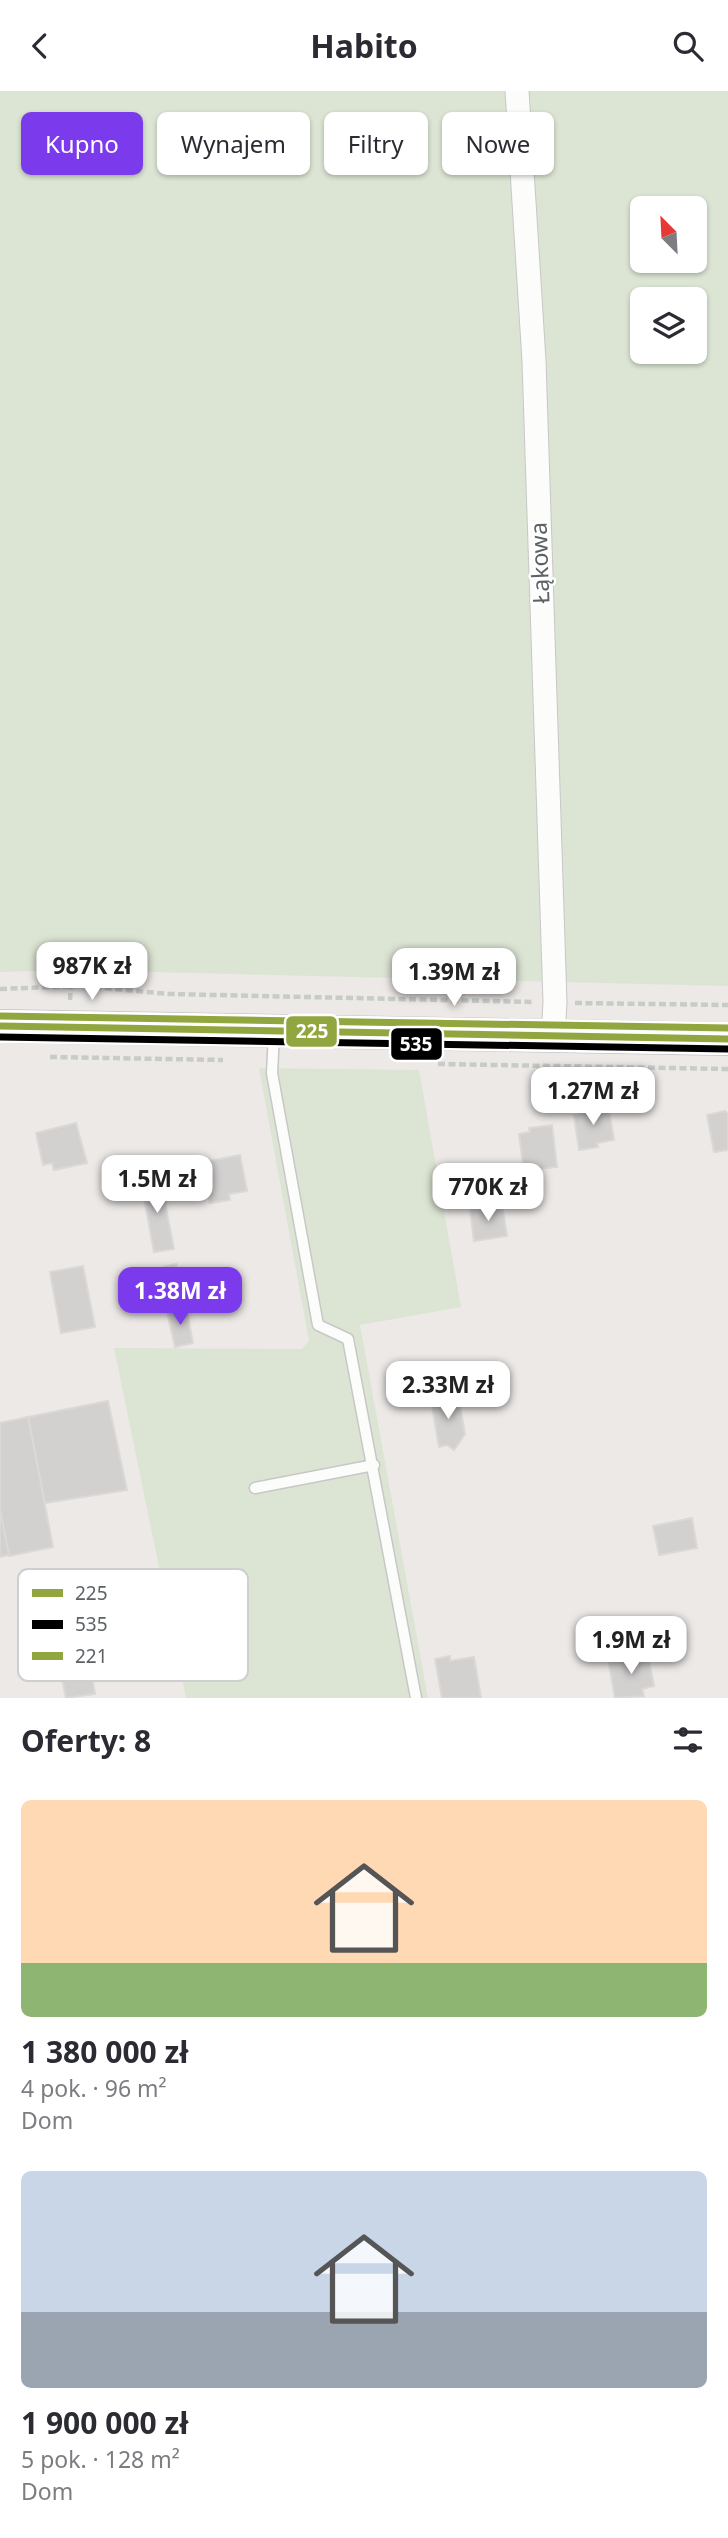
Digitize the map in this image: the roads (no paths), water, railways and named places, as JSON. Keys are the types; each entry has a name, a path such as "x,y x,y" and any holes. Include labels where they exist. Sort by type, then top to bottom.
{"street":[{"name":"Łąkowa","path":"517,91 534,361 555,1002 553,1036"},
{"path":"0,1027 273,1046 553,1036 728,1039"}],"lane":[{"path":"273,1046 272,1073 318,1325 348,1339 416,1698"},
{"path":"255,1488 374,1465"}]}
